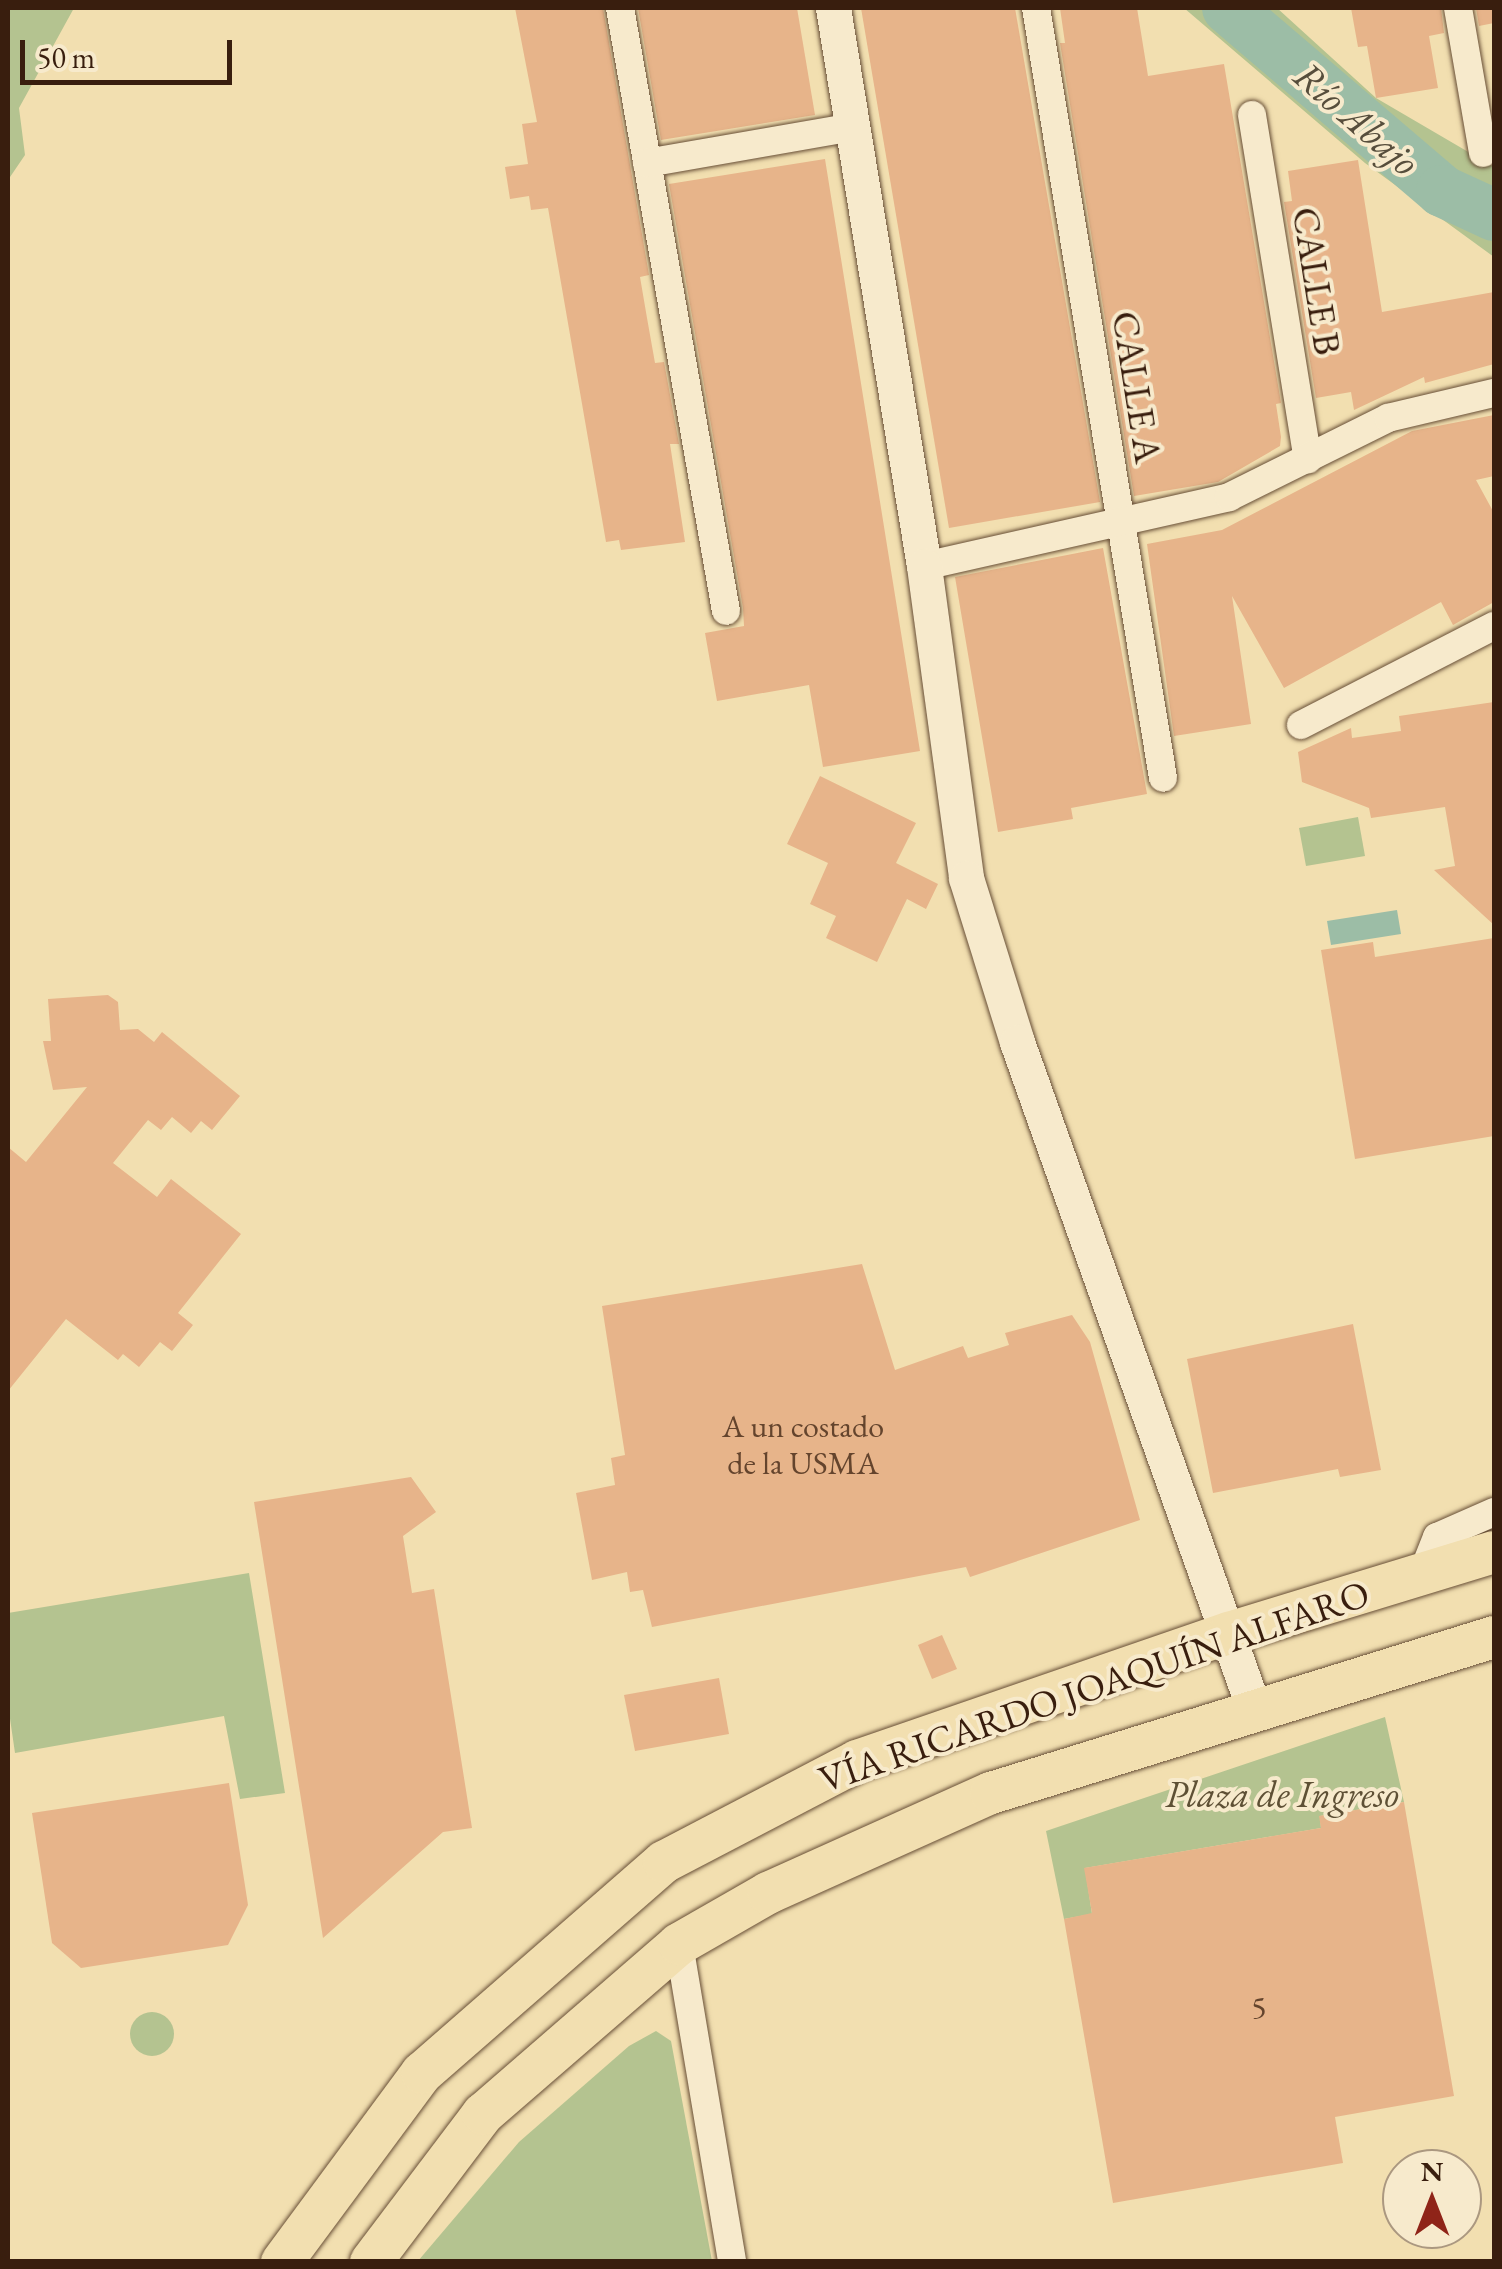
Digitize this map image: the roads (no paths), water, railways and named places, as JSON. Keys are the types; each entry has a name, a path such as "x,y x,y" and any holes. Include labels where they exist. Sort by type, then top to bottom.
{"main road":[{"name":"VÍA RICARDO JOAQUÍN ALFARO","path":"282,2262 422,2073 664,1862 857,1760 1229,1633 1494,1552"},
{"name":"VÍA RICARDO JOAQUÍN ALFARO","path":"371,2262 484,2114 680,1944 784,1884 991,1793 1494,1637"}],"street":[{"path":"620,8 726,611"},
{"path":"833,8 924,566 966,878 1017,1042 1255,1712"},
{"name":"CALLE A","path":"1036,8 1163,778"},
{"path":"1458,8 1483,153"},
{"name":"CALLE B","path":"1252,116 1308,459"},
{"path":"648,163 854,127"},
{"path":"924,566 1229,497 1388,418 1494,393"},
{"path":"1301,725 1494,626"},
{"path":"1422,1575 1425,1554 1438,1537 1494,1512"},
{"path":"680,1944 732,2262"}],"waterway":[{"name":"Río Abajo","path":"1228,8 1442,191 1494,215"}],"park label":[{"name":"Plaza de Ingreso","path":"1282,1794"}]}
